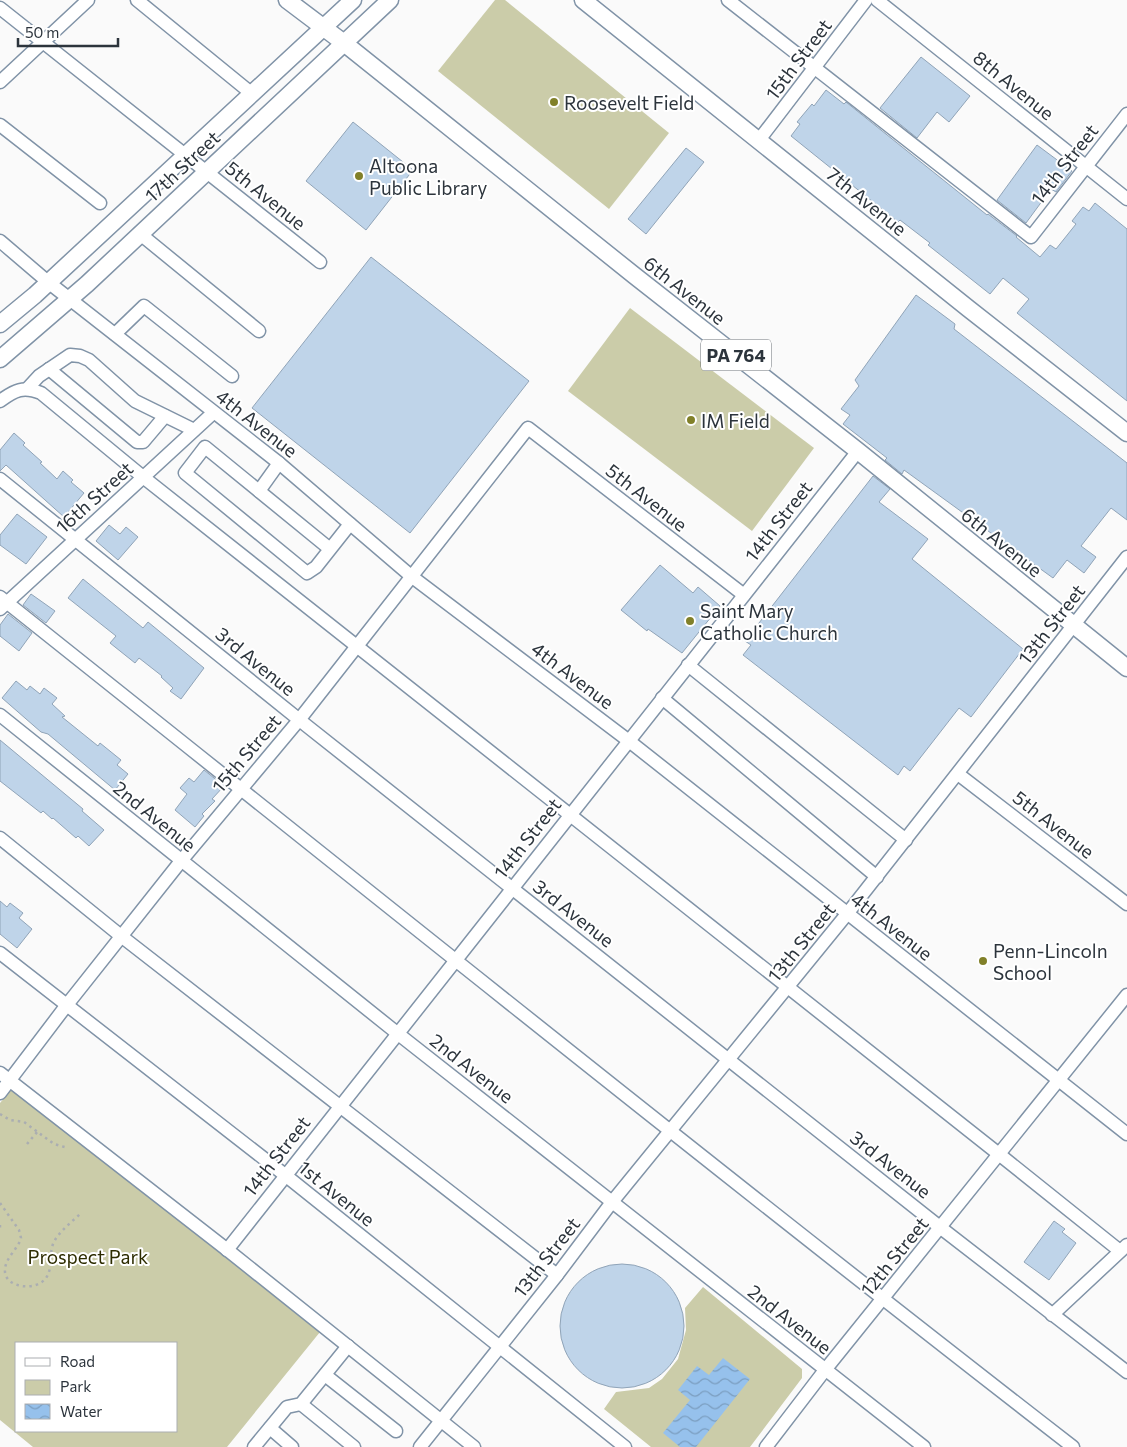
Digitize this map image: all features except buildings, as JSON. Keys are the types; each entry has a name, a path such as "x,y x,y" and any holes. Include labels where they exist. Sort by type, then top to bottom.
{"main road":[{"name":"6th Avenue","path":"287,0 344,43 635,276 858,450 1127,668"},
{"name":"17th Street","path":"0,324 48,282 353,0"},
{"name":"17th Street","path":"0,359 87,284 139,233 390,0"},
{"name":"7th Avenue","path":"584,0 976,315 1127,433"}],"street":[{"path":"0,82 88,0"},
{"path":"136,0 251,93"},
{"path":"728,0 814,68"},
{"name":"15th Street","path":"759,140 866,0"},
{"name":"8th Avenue","path":"877,0 1127,200"},
{"name":"5th Avenue","path":"0,8 320,262"},
{"name":"14th Street","path":"814,68 1031,236 1127,114"},
{"path":"0,125 100,203"},
{"path":"139,233 259,331"},
{"name":"4th Avenue","path":"0,242 213,413 279,463 412,576 628,741 1127,1134"},
{"path":"115,334 144,306 232,376"},
{"path":"0,402 26,388 39,376 70,355 80,356 89,360 135,401 194,430"},
{"path":"49,370 137,442 143,442 165,416"},
{"path":"26,388 42,393 143,477 570,815 1000,1154 1123,1248 1052,1315"},
{"name":"16th Street","path":"2,603 213,413"},
{"name":"5th Avenue","path":"528,428 744,595"},
{"name":"15th Street","path":"0,1092 5,1076 66,1006 181,861 298,720 528,428"},
{"path":"330,549 205,447 186,473 307,573 316,567 350,524"},
{"name":"14th Street","path":"227,1250 858,450"},
{"path":"259,491 279,463"},
{"name":"3rd Avenue","path":"0,480 298,720 941,1228 1052,1315 1124,1366"},
{"name":"13th Street","path":"420,1447 557,1275 612,1202 877,877 1127,557"},
{"path":"2,603 241,789 883,1300 1072,1447"},
{"path":"688,665 906,840"},
{"path":"662,698 877,877"},
{"name":"2nd Avenue","path":"0,716 397,1033 924,1447"},
{"name":"5th Avenue","path":"958,774 1127,904"},
{"path":"0,838 121,936 557,1275"},
{"name":"1st Avenue","path":"0,953 285,1176 625,1447"},
{"name":"12th Street","path":"773,1445 825,1370 1127,995"},
{"path":"5,1076 474,1447"},
{"path":"254,1447 287,1407 301,1404 348,1346"},
{"path":"325,1375 396,1431"},
{"path":"301,1404 354,1447"},
{"path":"270,1428 292,1447"}],"path":[{"path":"0,1114 10,1120 24,1122 54,1144 68,1148"},
{"path":"26,1144 38,1131"},
{"path":"0,1203 19,1230 21,1238 6,1262 4,1271 11,1281 22,1287 36,1285 46,1278 54,1242 81,1213"},
{"path":"0,1225 0,1230"}],"green space":[{"name":"Roosevelt Field","path":"495,0 505,0 669,133 609,209 438,71"},
{"name":"IM Field","path":"630,308 814,448 752,531 568,391"},
{"name":"Prospect Park","path":"15,1085 320,1332 227,1447 33,1447 0,1420 0,1103"},
{"path":"703,1287 802,1369 802,1378 750,1447 651,1447 604,1409 616,1392 649,1388 662,1379 678,1359 686,1330 685,1308"}],"water":[{"path":"723,1358 750,1379 696,1447 680,1447 663,1433 690,1400 678,1390 697,1366 709,1375"}],"place":[{"name":"Roosevelt Field","path":"554,102"},
{"name":"Altoona Public Library","path":"359,176"},
{"name":"IM Field","path":"691,420"},
{"name":"Saint Mary Catholic Church","path":"690,621"},
{"name":"Penn-Lincoln School","path":"983,961"}]}
